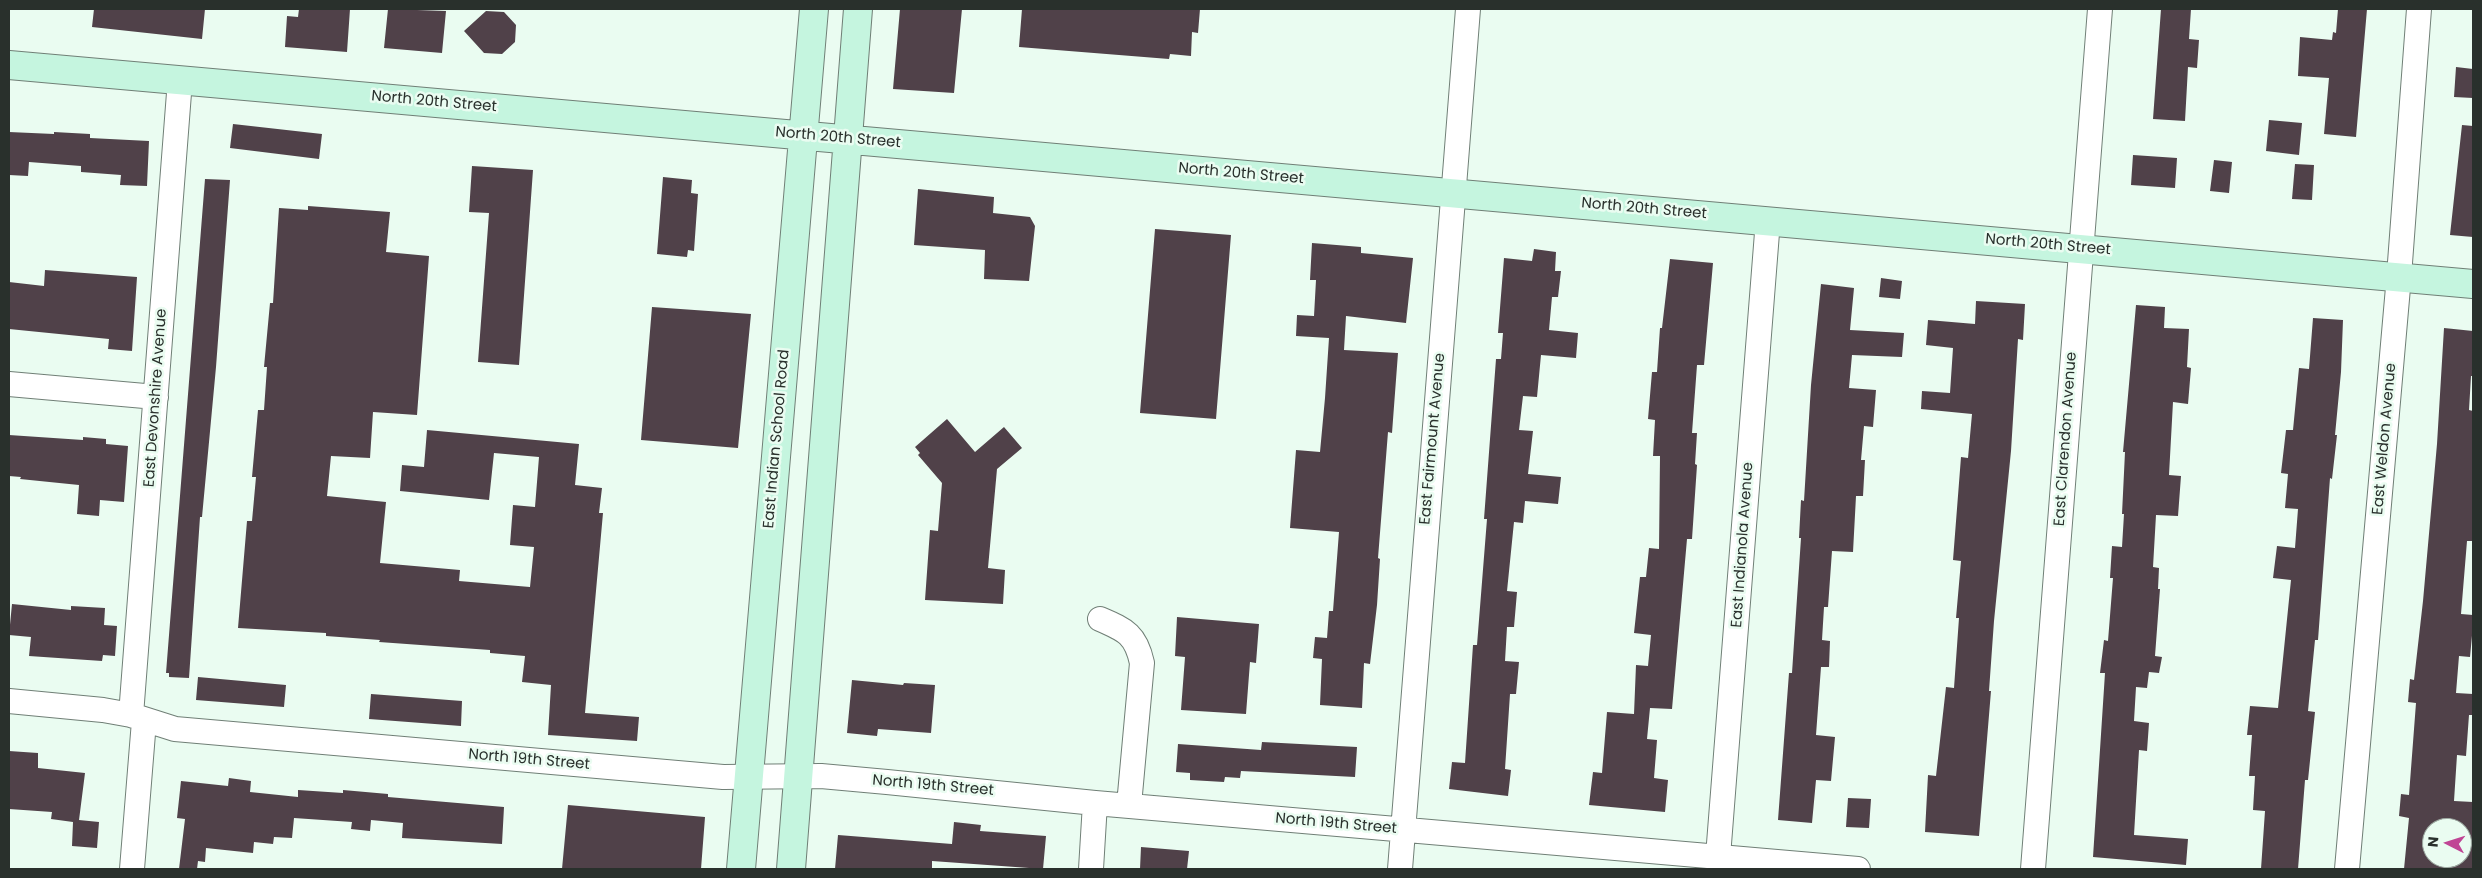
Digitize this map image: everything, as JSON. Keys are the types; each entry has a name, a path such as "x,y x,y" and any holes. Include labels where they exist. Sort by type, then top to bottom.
{"street":[{"name":"East Indian School Road","path":"741,869 814,9"},
{"path":"790,869 858,9"},
{"name":"East Fairmount Avenue","path":"1400,869 1468,9"},
{"name":"East Clarendon Avenue","path":"2033,869 2100,9"},
{"name":"East Weldon Avenue","path":"2347,869 2399,276 2419,9"},
{"name":"North 20th Street","path":"9,65 1454,194 2081,247 2473,284"},
{"name":"East Devonshire Avenue","path":"132,869 137,718 156,397 180,80"},
{"name":"East Indianola Avenue","path":"1718,864 1768,220"},
{"path":"9,384 156,397"},
{"path":"1100,619 1132,636 1139,649 1142,663 1129,805"},
{"name":"North 19th Street","path":"9,701 103,710 175,729 723,777 821,776 1095,803 1404,830 1718,864 1858,869"},
{"path":"1091,869 1095,803"}],"building":[{"path":"94,9 205,9 202,39 92,27"},
{"path":"299,9 350,9 347,52 285,47 287,16 298,17"},
{"path":"388,9 446,11 442,53 384,48"},
{"path":"900,9 962,9 954,93 893,89"},
{"path":"1022,9 1200,9 1198,33 1192,32 1191,56 1170,54 1169,59 1019,47"},
{"path":"2161,9 2191,9 2189,39 2199,40 2197,68 2188,67 2185,121 2153,119"},
{"path":"2338,9 2367,9 2356,137 2324,134 2329,78 2298,76 2300,37 2332,40 2333,32 2336,33"},
{"path":"486,11 504,12 516,25 515,42 502,54 484,53 464,31"},
{"path":"2456,67 2473,69 2473,98 2454,97"},
{"path":"2269,120 2302,123 2299,155 2266,151"},
{"path":"233,124 322,134 319,159 230,148"},
{"path":"2462,125 2473,126 2473,237 2450,235"},
{"path":"9,132 90,134 90,138 149,141 147,186 120,185 121,175 81,172 81,166 29,162 28,176 9,175"},
{"path":"2133,155 2177,158 2175,188 2131,185"},
{"path":"2214,160 2232,162 2229,193 2210,191"},
{"path":"2295,164 2314,165 2312,200 2292,199"},
{"path":"472,166 533,170 519,365 478,362 489,213 469,212"},
{"path":"663,177 692,180 691,193 698,194 694,251 688,250 687,257 657,254"},
{"path":"205,179 230,180 216,367 202,517 200,517 189,678 169,677 169,673 166,673"},
{"path":"918,189 994,197 993,213 1030,217 1035,226 1029,281 984,279 985,250 914,245"},
{"path":"308,206 390,212 386,252 429,256 417,415 373,412 370,458 331,456 327,496 386,502 380,563 460,570 459,581 530,587 534,547 510,545 513,505 535,507 539,457 494,453 489,500 400,491 402,465 424,467 427,430 579,444 575,485 602,488 599,513 603,513 585,713 639,717 637,741 548,735 551,685 522,682 525,656 490,653 490,650 326,636 326,633 238,628 247,521 252,521 256,477 252,477 258,410 264,410 267,367 264,367 270,303 273,303 279,208 308,210"},
{"path":"1155,229 1231,235 1216,419 1140,413"},
{"path":"1312,243 1361,247 1361,253 1413,258 1406,323 1346,316 1344,350 1398,353 1392,433 1388,432 1378,558 1380,559 1377,605 1370,664 1364,663 1362,708 1320,705 1322,659 1313,658 1315,637 1327,638 1329,611 1333,611 1339,532 1290,528 1296,450 1320,452 1325,398 1329,338 1296,336 1297,315 1314,316 1316,280 1310,280"},
{"path":"1534,249 1556,252 1555,271 1561,271 1558,297 1552,297 1549,330 1578,333 1576,358 1541,355 1537,397 1523,396 1519,430 1533,431 1528,474 1561,477 1558,504 1525,501 1523,523 1514,522 1507,591 1517,592 1514,627 1507,627 1505,661 1519,662 1516,694 1510,694 1505,769 1511,770 1508,796 1449,789 1452,762 1465,763 1473,645 1477,645 1487,519 1484,519 1496,359 1501,359 1503,333 1498,333 1504,258 1532,261"},
{"path":"1670,259 1713,263 1704,365 1697,365 1692,433 1697,433 1695,464 1697,465 1692,539 1687,539 1672,709 1650,708 1647,739 1657,740 1654,778 1668,780 1665,812 1589,805 1593,772 1602,773 1607,712 1634,714 1636,665 1648,666 1651,635 1634,633 1640,577 1646,577 1649,548 1659,549 1660,456 1653,456 1655,420 1648,419 1652,372 1657,372 1660,328 1662,328"},
{"path":"45,270 137,277 132,351 108,349 109,339 9,329 9,282 44,286"},
{"path":"1881,278 1902,281 1900,299 1879,297"},
{"path":"1821,284 1854,288 1850,330 1904,333 1902,357 1852,355 1849,388 1876,390 1873,427 1864,426 1861,460 1865,460 1863,496 1856,496 1853,552 1832,551 1828,607 1824,607 1822,640 1830,641 1829,667 1821,667 1816,735 1835,737 1831,781 1816,780 1812,823 1778,820 1789,673 1792,673 1801,538 1799,538 1801,500 1804,501 1811,385"},
{"path":"1976,301 2025,304 2023,340 2018,339 2011,451 1994,621 1989,691 1991,691 1979,836 1925,832 1928,775 1936,776 1946,687 1954,688 1959,618 1956,618 1961,561 1953,560 1961,457 1968,458 1972,414 1921,409 1922,391 1950,393 1953,348 1926,345 1928,320 1975,324"},
{"path":"2136,305 2165,307 2164,328 2189,329 2187,367 2191,368 2188,404 2173,402 2169,475 2181,476 2178,516 2156,515 2153,567 2159,568 2158,589 2160,589 2155,656 2162,657 2159,673 2149,672 2147,688 2136,687 2134,721 2149,723 2147,751 2139,750 2134,835 2188,839 2186,865 2093,857 2105,673 2100,673 2104,640 2108,641 2113,578 2110,578 2112,546 2122,547 2125,452 2123,452"},
{"path":"652,307 751,314 738,448 641,440"},
{"path":"2313,318 2343,320 2341,372 2335,435 2337,435 2332,479 2330,478 2318,640 2315,640 2308,711 2315,712 2308,780 2305,780 2298,869 2261,869 2265,811 2253,810 2255,776 2249,776 2252,735 2247,735 2250,706 2278,708 2291,580 2273,578 2277,546 2295,548 2298,509 2285,508 2288,474 2281,473 2286,430 2293,430 2299,368 2309,369"},
{"path":"2444,328 2473,331 2473,376 2471,376 2469,410 2473,411 2473,541 2467,541 2461,614 2473,615 2473,625 2470,657 2459,656 2456,693 2473,694 2473,715 2469,715 2466,756 2457,755 2454,801 2473,802 2473,869 2404,869 2409,818 2399,816 2401,794 2409,795 2416,703 2408,702 2410,679 2414,680 2437,444"},
{"path":"947,419 975,452 1004,427 1022,448 997,469 988,568 1005,570 1003,604 925,600 930,530 938,531 942,483 918,455 920,453 915,447"},
{"path":"9,435 83,440 83,437 106,439 106,444 128,446 124,502 100,500 99,516 77,514 79,485 20,479 21,477 9,476"},
{"path":"12,604 71,610 71,606 105,608 104,625 117,626 115,656 103,655 102,661 29,656 31,637 9,635"},
{"path":"1177,617 1259,624 1256,663 1250,662 1246,714 1181,710 1185,657 1175,656"},
{"path":"198,677 286,685 284,707 196,700"},
{"path":"852,680 903,685 904,683 935,685 931,733 878,729 877,736 847,733"},
{"path":"371,694 462,701 461,726 369,719"},
{"path":"1262,742 1357,747 1355,777 1241,771 1240,778 1225,777 1224,782 1190,780 1190,773 1176,772 1178,744 1261,750"},
{"path":"9,751 38,753 38,768 85,773 79,820 99,822 97,848 72,846 73,822 51,819 52,812 9,809"},
{"path":"229,778 251,781 250,792 298,797 298,790 343,793 343,790 388,794 388,797 504,807 502,844 402,838 403,823 371,820 370,831 351,829 352,822 294,818 292,838 274,837 273,844 254,842 253,853 206,848 205,862 198,861 197,869 179,869 185,819 177,818 181,781 228,786"},
{"path":"1848,798 1871,799 1869,828 1846,827"},
{"path":"568,805 705,817 701,869 562,869"},
{"path":"954,822 981,825 980,831 1046,836 1043,869 932,861 932,869 835,869 838,835 952,844"},
{"path":"1141,847 1189,851 1187,869 1140,869"}]}
